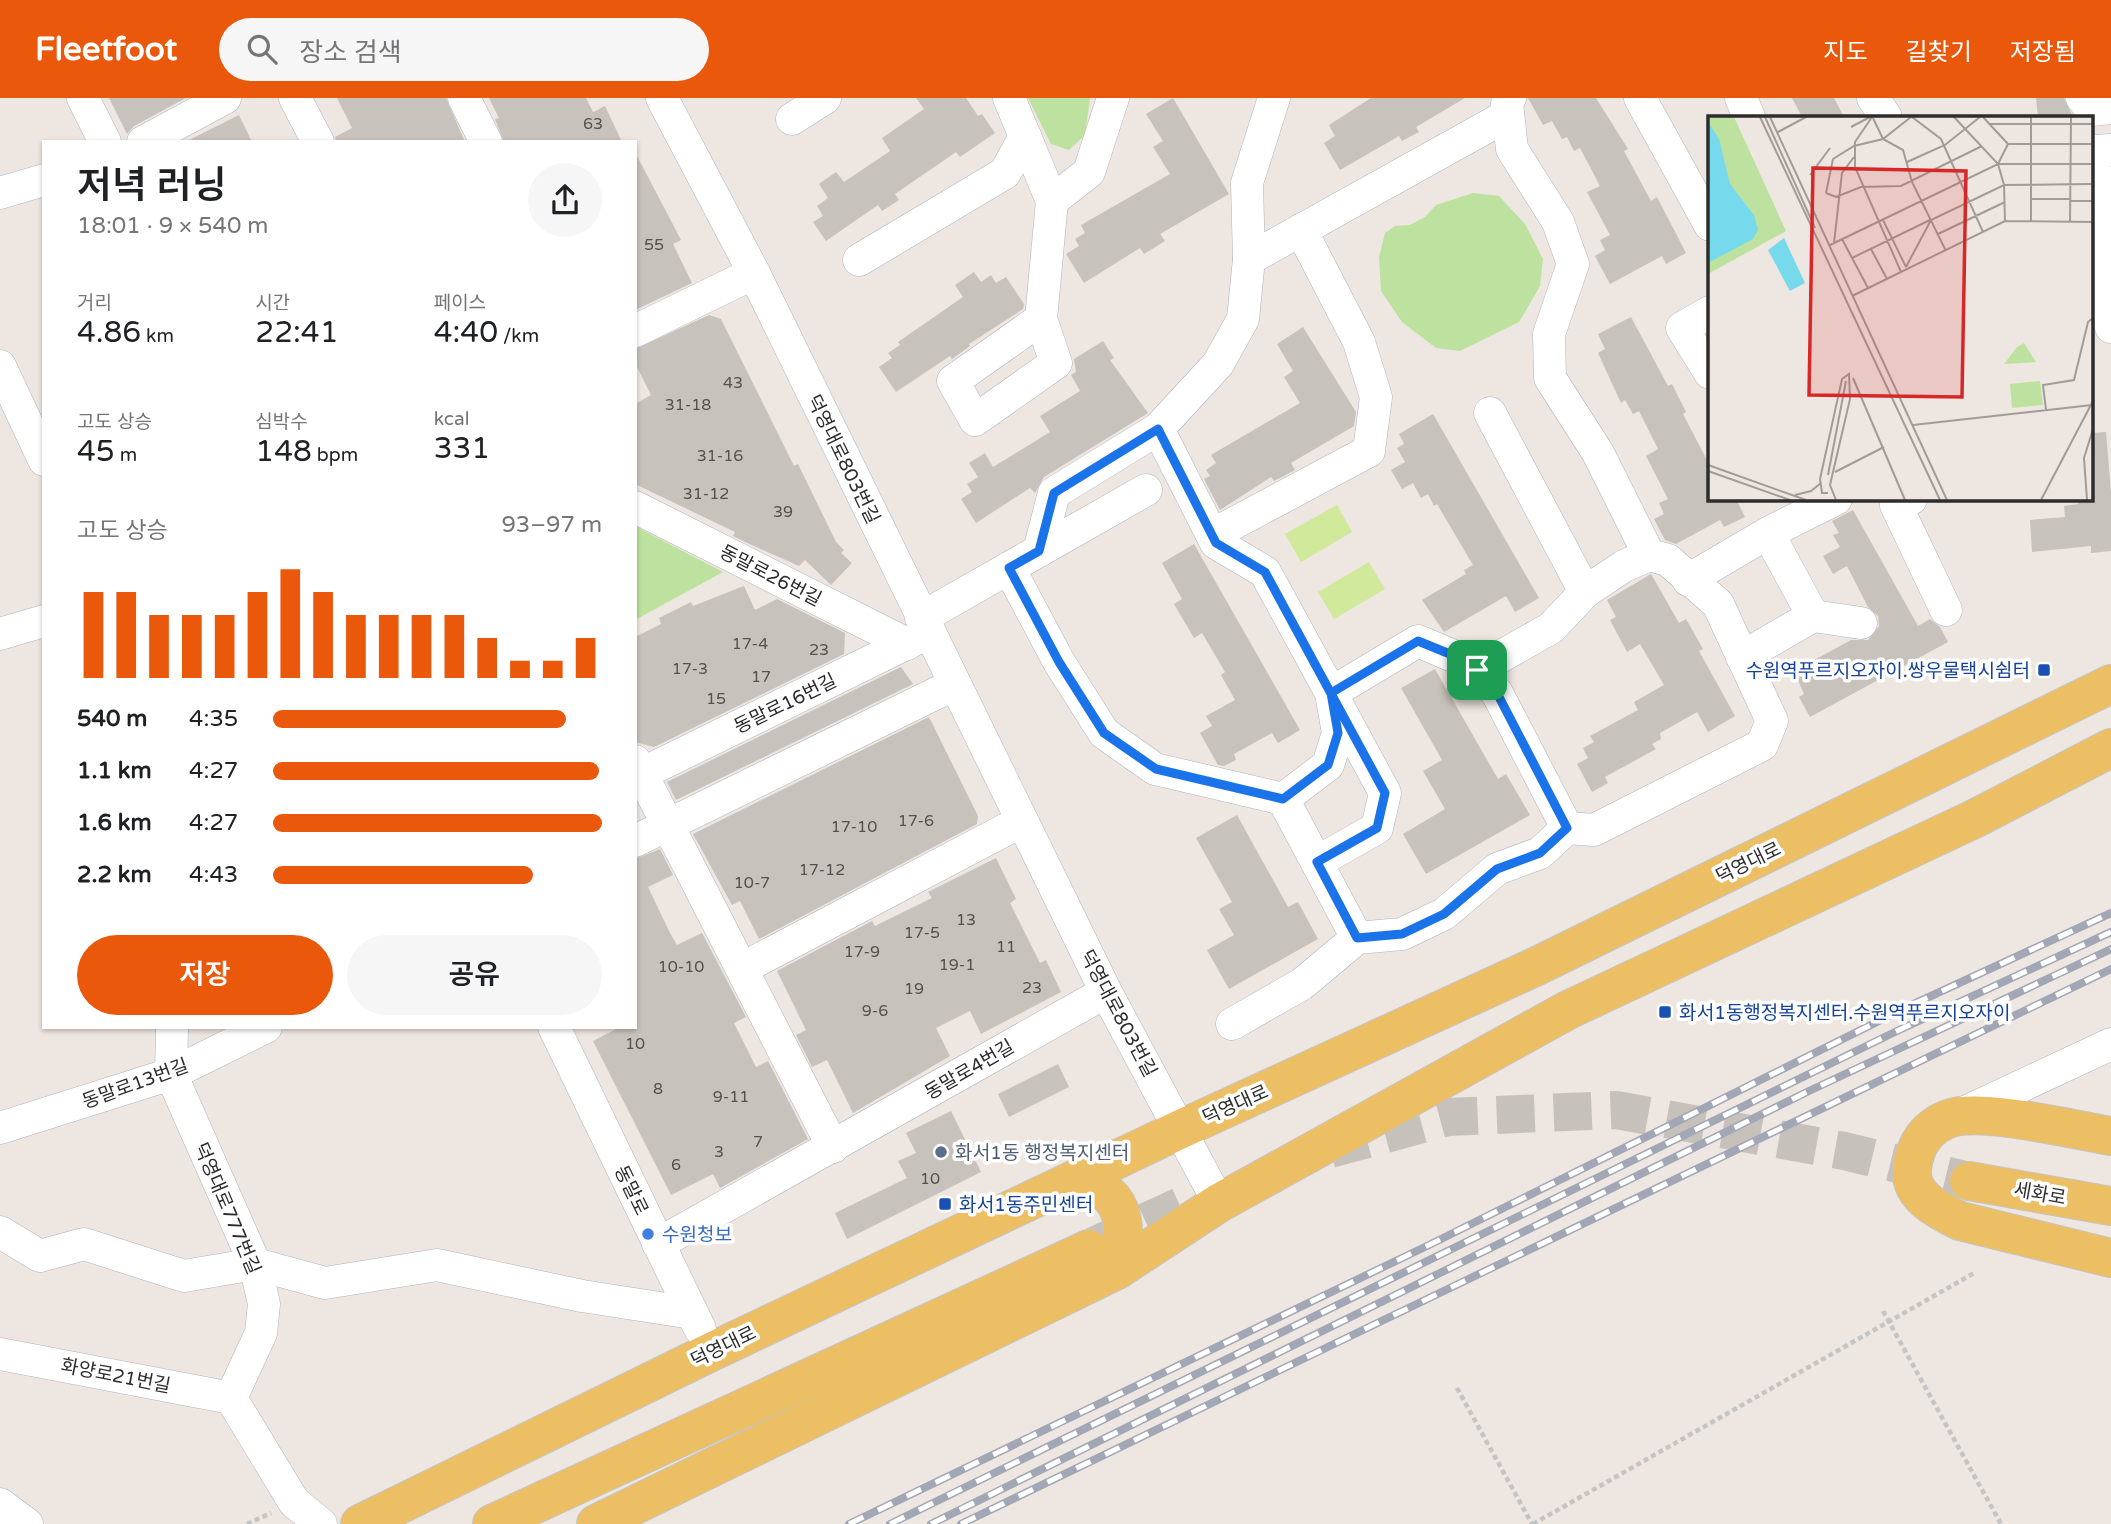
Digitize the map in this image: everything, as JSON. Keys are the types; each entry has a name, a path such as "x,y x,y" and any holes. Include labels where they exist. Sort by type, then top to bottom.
{"main road":[{"name":"덕영대로","path":"360,1524 711,1352 1181,1129 1536,966 2111,684"},
{"path":"596,1524 1103,1260 1219,1203 1568,1010 1974,818 2111,748"},
{"path":"2111,1136 1985,1116 1952,1118 1925,1133 1915,1152 1912,1174 1919,1194 1937,1210 1961,1221 2111,1258"},
{"path":"2010,1188 2111,1177"},
{"name":"세화로","path":"1969,1181 2111,1206"},
{"path":"492,1524 1103,1260 1124,1226 1118,1203 1100,1189 1083,1182 1070,1182"},
{"path":"2010,1188 2111,1239"}],"street":[{"path":"83,98 104,140"},
{"path":"147,140 225,98"},
{"path":"296,98 317,140"},
{"path":"464,98 485,140"},
{"name":"덕영대로803번길","path":"662,98 754,273 918,632 953,685 1106,992 1219,1203"},
{"path":"792,119 825,98"},
{"path":"1009,98 1052,201 1041,319"},
{"path":"1052,201 1089,172 1113,98"},
{"path":"1051,544 1054,493 1158,429 1218,364 1243,319 1249,259 1247,183 1275,98"},
{"path":"1640,98 1708,221"},
{"path":"1741,98 1749,116"},
{"path":"1873,98 1885,116"},
{"path":"1249,259 1509,106 1511,149 1558,222 1573,264 1549,334 1550,377 1598,453 1649,555"},
{"path":"859,260 1005,173 1025,136"},
{"path":"2111,150 2095,151 2111,327"},
{"path":"0,193 42,181"},
{"path":"1212,536 1369,451 1376,397 1362,353 1301,230"},
{"path":"637,330 754,273"},
{"path":"1708,313 1682,328 1708,370"},
{"path":"0,366 42,456"},
{"path":"1489,413 1585,592"},
{"path":"1158,429 1216,543 1265,572 1385,793 1377,828 1317,862"},
{"path":"1051,544 1071,494 1129,460"},
{"name":"동말로16번길","path":"743,968 637,770 918,632 1009,568 1146,491"},
{"path":"1688,580 1768,533 1793,507 1831,500"},
{"path":"1898,501 1946,610"},
{"name":"동말로26번길","path":"637,508 918,632"},
{"path":"1768,533 1813,616"},
{"path":"1232,1024 1303,984 1357,938 1402,934 1444,914 1497,869 1540,853 1567,828 1594,830 1762,745 1772,721 1718,604 1668,560 1649,555 1624,566 1585,592 1551,628 1477,670"},
{"path":"1009,568 1059,662 1104,733 1156,769 1283,799 1357,938"},
{"path":"1742,657 1813,616 1861,623"},
{"path":"0,634 42,622"},
{"path":"1331,693 1418,641 1472,663 1497,693 1567,828"},
{"path":"637,840 953,685"},
{"path":"1283,799 1328,765 1338,733 1331,693"},
{"path":"832,1147 743,968 1022,821"},
{"name":"동말로4번길","path":"658,1244 1106,992"},
{"name":"덕영대로777번길","path":"172,1029 171,1074 255,1265 264,1304 261,1333 231,1398"},
{"name":"동말로13번길","path":"0,1128 171,1074 262,1029"},
{"name":"동말로","path":"555,1029 711,1352"},
{"path":"1952,1118 2111,1044"},
{"path":"0,1232 40,1256 84,1244 184,1276 255,1265 325,1283 437,1265 582,1296 692,1313"},
{"name":"화양로21번길","path":"0,1354 231,1398"},
{"path":"231,1398 293,1502 321,1524"},
{"path":"0,1504 27,1524"}],"path":[{"path":"1457,1388 1532,1524 1976,1272"},
{"path":"1883,1311 2001,1524"}],"green space":[{"path":"1028,98 1090,98 1085,135 1069,150 1051,144"},
{"path":"1473,193 1499,196 1525,224 1543,259 1540,286 1519,322 1460,351 1436,348 1402,322 1381,291 1379,257 1385,233 1395,226 1410,225 1425,217 1436,205"},
{"path":"1337,505 1352,532 1301,562 1285,534"},
{"path":"637,527 723,572 637,619"},
{"path":"1369,562 1385,589 1334,619 1318,592"}],"building":[{"path":"109,98 186,98 134,126 127,134"},
{"path":"337,98 446,98 464,140 336,140 335,137 352,128"},
{"path":"489,98 586,98 593,112 605,106 621,140 503,140 495,119 499,118"},
{"path":"916,98 966,98 978,116 982,114 995,133 960,157 956,152 895,194 899,200 882,211 878,205 826,241 813,222 823,216 817,206 828,198 819,184 836,172 844,182 890,151 882,138 924,109"},
{"path":"1173,98 1229,194 1160,234 1165,241 1144,254 1140,248 1084,283 1066,254 1079,246 1075,239 1085,233 1081,225 1170,174 1153,147 1163,141 1146,114"},
{"path":"1371,98 1465,98 1416,127 1419,132 1402,141 1399,136 1340,170 1324,143 1335,136 1329,125"},
{"path":"1528,98 1596,98 1628,149 1624,151 1651,201 1657,197 1686,253 1666,264 1662,256 1610,284 1595,256 1605,250 1600,240 1610,235 1587,192 1600,186 1580,148 1574,151 1567,137 1562,139 1552,121 1543,125"},
{"path":"1792,98 1834,98 1843,116 1801,116"},
{"path":"2036,98 2064,98 2073,116 2038,116"},
{"path":"239,115 251,140 189,140"},
{"path":"637,156 681,240 673,244 692,283 637,309"},
{"path":"974,272 981,282 991,275 996,283 1006,277 1024,304 1023,309 969,344 970,346 952,359 950,356 896,392 879,367 892,358 888,353 900,345 898,342 963,297 955,285"},
{"path":"709,315 721,319 794,466 798,464 836,542 844,550 841,553 852,563 831,585 805,560 799,566 743,541 733,536 735,532 637,485 637,403 651,395 637,367 637,348"},
{"path":"1631,317 1668,386 1672,384 1686,412 1683,414 1708,462 1708,500 1736,500 1745,517 1724,527 1720,520 1676,544 1665,540 1654,519 1664,514 1659,503 1668,499 1646,456 1658,449 1639,411 1633,414 1625,400 1621,403 1598,353 1605,349 1598,334"},
{"path":"1303,327 1356,412 1354,426 1291,463 1295,470 1274,481 1271,477 1220,510 1204,479 1210,476 1206,470 1216,463 1211,455 1300,403 1284,377 1293,371 1277,344"},
{"path":"1103,341 1114,358 1110,360 1148,413 1044,477 1035,493 1030,488 976,523 961,499 972,492 967,484 978,477 969,463 985,453 993,467 1050,432 1040,416 1080,391 1071,375 1076,372 1074,359"},
{"path":"1433,414 1539,598 1515,612 1506,596 1444,632 1422,600 1466,574 1464,570 1473,565 1437,504 1434,506 1428,494 1421,498 1413,483 1402,489 1391,470 1405,462 1397,448 1404,444 1399,434"},
{"path":"2106,432 2111,492 2111,551 2091,553 2091,546 2032,552 2030,520 2065,517 2064,506 2078,504 2078,500 2094,500 2094,433"},
{"path":"1853,510 1918,626 1930,619 1940,627 1948,642 1810,717 1799,697 1804,694 1797,678 1809,672 1805,665 1851,640 1868,640 1879,626 1878,616 1868,607 1847,566 1833,574 1823,556 1840,547 1833,535 1839,533 1832,521"},
{"path":"1194,544 1300,730 1278,743 1272,733 1234,754 1236,760 1224,766 1218,765 1200,733 1212,726 1206,716 1235,700 1221,675 1225,672 1202,633 1194,638 1174,604 1182,599 1162,563"},
{"path":"1651,574 1679,623 1686,619 1703,649 1699,651 1735,716 1708,732 1697,712 1660,733 1661,739 1652,744 1656,749 1605,777 1608,783 1592,792 1577,764 1588,758 1583,748 1594,742 1590,736 1638,710 1634,702 1664,685 1640,644 1627,652 1610,620 1616,617 1607,600"},
{"path":"744,586 755,610 777,599 845,633 844,654 654,747 637,743 637,636 661,624 659,618 691,602 693,606"},
{"path":"901,667 913,684 676,800 667,782"},
{"path":"1435,669 1498,779 1506,774 1530,815 1426,874 1403,834 1445,809 1423,771 1442,760 1401,688"},
{"path":"929,717 978,816 977,824 759,939 740,901 732,905 693,834"},
{"path":"1237,815 1288,907 1298,902 1318,939 1229,989 1207,950 1234,935 1219,909 1232,902 1196,838"},
{"path":"660,849 673,875 648,887 670,933 677,945 702,933 746,1017 734,1023 756,1067 768,1061 808,1139 720,1188 713,1174 671,1195 593,1041 616,1029 637,1029 637,858"},
{"path":"996,858 1016,899 1010,903 1040,963 1046,960 1061,992 981,1034 970,1011 936,1028 950,1056 853,1113 827,1060 812,1067 796,1035 806,1030 777,971 872,921 875,926 932,898 928,892"},
{"path":"1058,1064 1069,1087 1009,1117 998,1094"},
{"path":"951,1111 981,1172 847,1239 835,1213 907,1178 898,1161 916,1153 906,1133"}],"tunnel":[{"path":"1330,1149 1448,1117 1616,1110 1844,1151 1969,1181"},
{"path":"1094,1246 1224,1186"}],"railway":[{"path":"849,1524 1429,1245 1905,1008 2111,913"},
{"path":"890,1524 1897,1031 2111,932"},
{"path":"931,1524 1809,1091 2111,949"},
{"path":"961,1524 2111,969"}],"place":[{"name":"수원역푸르지오자이.쌍우물택시쉼터","path":"2044,670"},
{"name":"화서1동행정복지센터.수원역푸르지오자이","path":"1665,1012"},
{"name":"화서1동 행정복지센터","path":"941,1152"},
{"name":"화서1동주민센터","path":"945,1204"},
{"name":"수원청보","path":"648,1234"}],"route":[{"path":"1477,670 1472,663 1418,641 1331,693 1338,733 1328,765 1283,799 1213,784 1156,769 1104,733 1059,662 1009,568 1039,551 1054,493 1158,429 1216,543 1265,572 1331,693 1385,793 1377,828 1317,862 1357,938 1402,934 1444,914 1497,869 1540,853 1567,828 1497,693 1477,670"}]}
